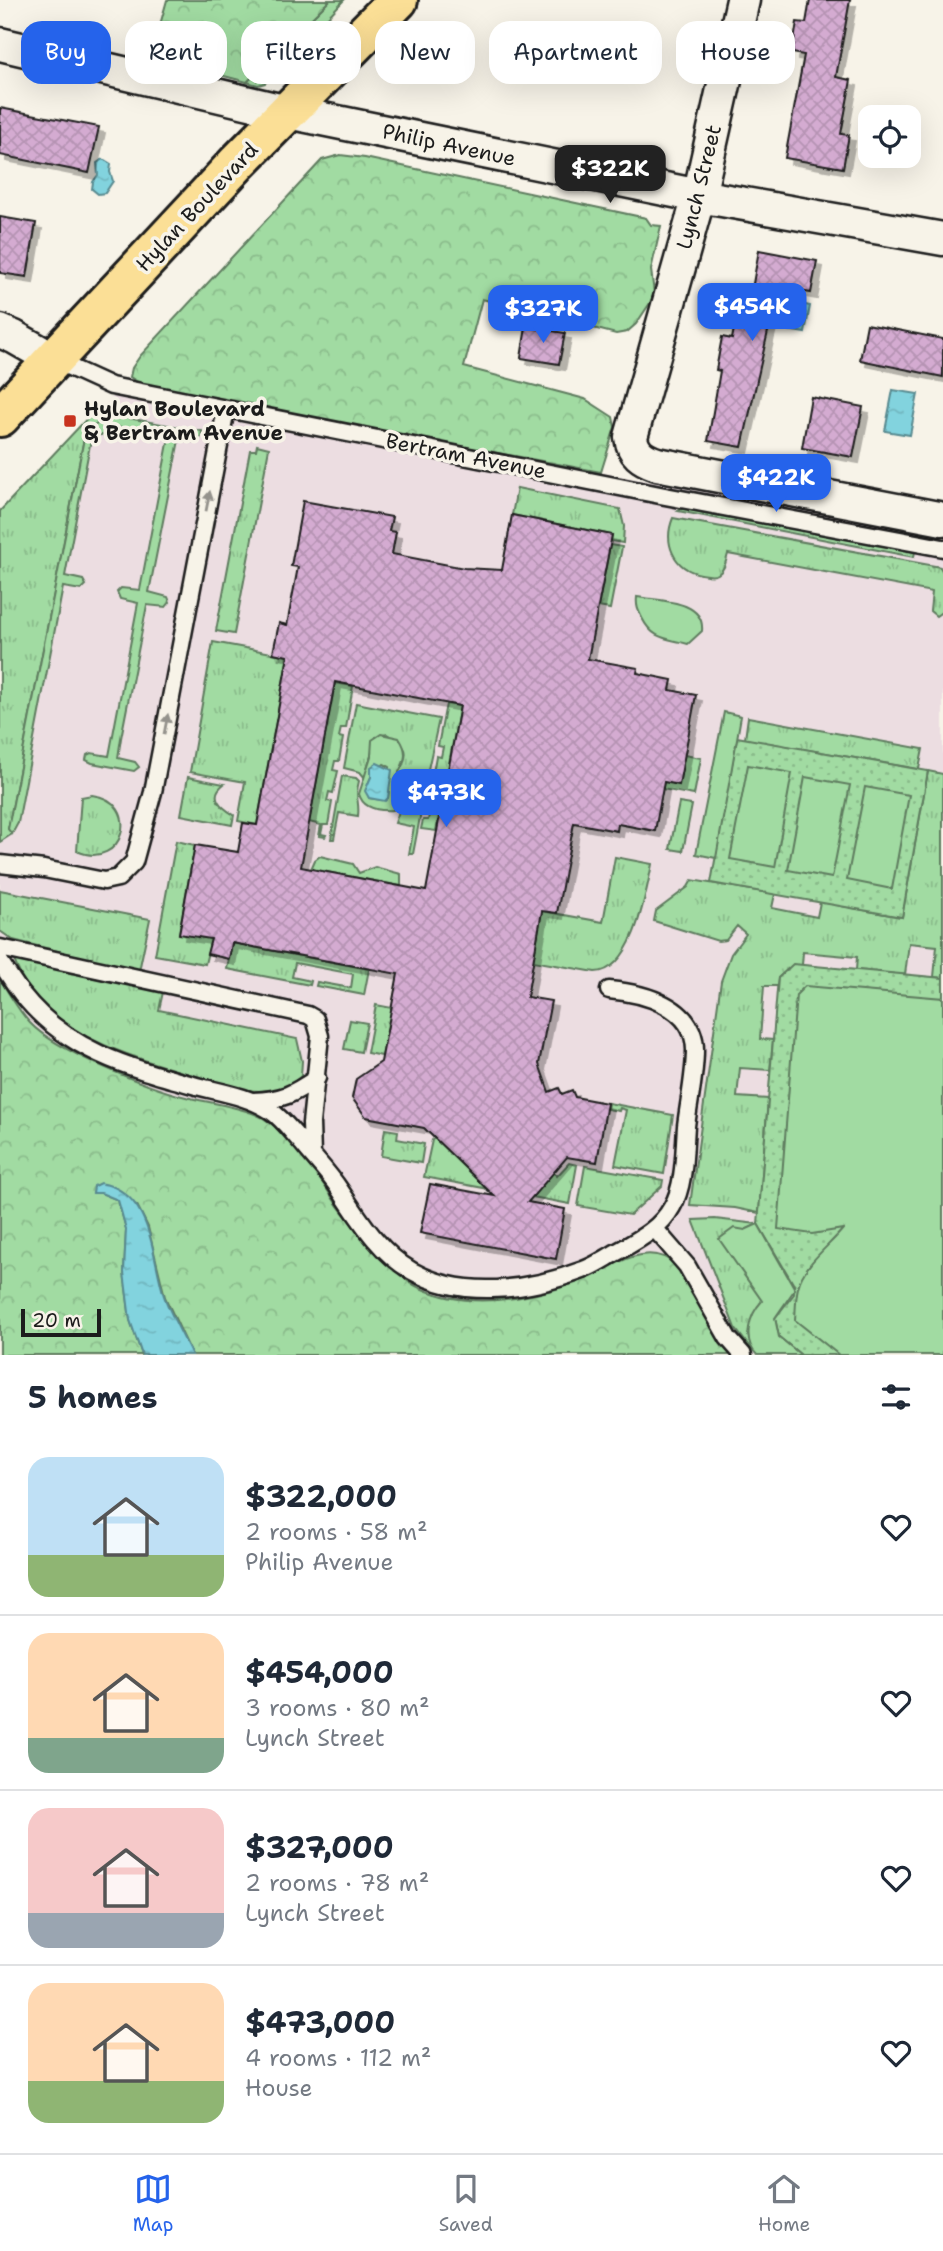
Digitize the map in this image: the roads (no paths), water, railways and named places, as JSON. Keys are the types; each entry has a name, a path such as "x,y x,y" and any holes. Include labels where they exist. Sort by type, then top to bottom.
{"main road":[{"name":"Hylan Boulevard","path":"0,416 398,0"}],"street":[{"name":"Lynch Street","path":"743,0 699,196 631,437 636,453 657,464 943,519"},
{"name":"Philip Avenue","path":"0,44 288,112 699,196 943,239"},
{"name":"Bertram Avenue","path":"0,331 54,360"}],"lane":[{"name":"Bertram Avenue","path":"54,360 111,386 664,496 943,548"},
{"path":"0,864 44,869 104,881 118,878 130,868 138,854 153,792 226,409"},
{"path":"0,948 302,1011 315,1019 320,1036 311,1123 312,1155"},
{"path":"0,962 22,995 58,1030 99,1055 142,1071 253,1101 273,1112 339,1188 356,1218 387,1252 411,1271 437,1282 466,1289 495,1290 584,1270 655,1228 673,1207 678,1193 695,1048 692,1033 684,1021 650,996 609,990"},
{"path":"253,1101 276,1100 317,1078"},
{"path":"655,1228 687,1266 728,1338 743,1355"}],"water":[{"path":"103,159 111,164 113,181 105,193 98,194 92,189 93,182 98,175 97,163"},
{"path":"792,302 810,306 805,333 787,330"},
{"path":"893,390 918,394 910,435 885,431"},
{"path":"377,763 392,770 388,798 385,801 369,798 365,791 371,777 371,767"},
{"path":"100,1183 117,1189 131,1199 140,1212 152,1245 164,1296 192,1355 142,1355 130,1320 124,1272 126,1229 118,1200 101,1193 93,1193 94,1186"}],"place":[{"name":"Hylan Boulevard & Bertram Avenue","path":"70,421"}]}
